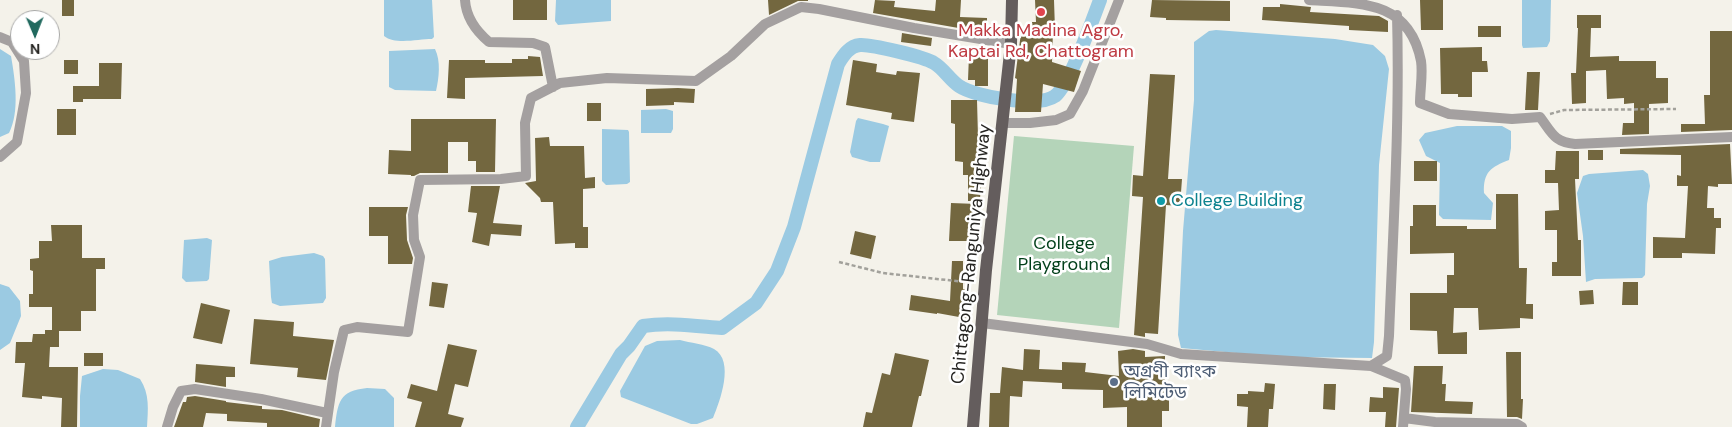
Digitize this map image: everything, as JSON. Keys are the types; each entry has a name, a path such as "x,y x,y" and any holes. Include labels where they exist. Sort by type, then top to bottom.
{"main road":[{"name":"Chittagong-Ranguniya Highway","path":"974,427 985,284 1011,44 1012,0"}],"street":[{"path":"465,0 466,12 471,21 489,42 533,43 545,47 552,87"},
{"path":"1003,121 1030,123 1056,120 1070,114 1082,92 1119,0"},
{"path":"1309,0 1372,4 1397,15 1414,36 1421,62 1420,104 1449,114 1512,119 1540,117 1555,139 1570,144 1732,137"},
{"path":"326,427 327,413 344,330 357,327 408,332 420,257 414,240 413,215 420,180 501,179 526,176 525,123 531,98 560,83 607,78 696,81 731,56 765,24 801,7 1011,44"},
{"path":"1371,366 1387,356 1389,336 1398,55 1397,15"},
{"path":"0,38 12,42 24,61 26,93 17,142 0,157"},
{"path":"982,323 1146,344 1181,354 1371,366 1405,380 1404,423 1517,424 1522,427"},
{"path":"167,427 181,391 195,389 261,399 327,413"}],"path":[{"path":"1540,117 1564,110 1676,109"},
{"path":"839,262 883,273 985,284"}],"green space":[{"name":"College Playground","path":"1014,136 1134,146 1119,328 997,315"}],"water":[{"path":"384,0 432,0 434,37 432,39 400,41 384,36"},
{"path":"556,0 611,0 611,21 558,25 555,21"},
{"path":"1522,0 1551,0 1550,41 1547,47 1523,48"},
{"path":"1209,31 1335,39 1373,45 1385,56 1389,69 1379,165 1372,358 1281,357 1181,348 1178,335 1183,231 1194,100 1194,42"},
{"path":"0,49 10,55 10,60 12,60 16,105 9,133 0,137"},
{"path":"435,49 439,70 436,91 395,90 389,87 389,51"},
{"path":"666,109 673,111 673,129 671,133 641,133 641,110"},
{"path":"858,118 889,126 880,162 870,162 852,157 850,152"},
{"path":"1457,126 1502,126 1511,131 1509,160 1489,171 1485,180 1484,193 1493,203 1491,220 1443,219 1439,215 1440,163 1426,156 1419,140 1425,133"},
{"path":"602,129 628,130 629,132 630,182 627,184 606,185 602,181"},
{"path":"1643,170 1648,174 1650,186 1647,204 1645,275 1642,278 1595,279 1586,282 1583,236 1577,193 1583,176"},
{"path":"207,238 212,240 209,279 207,281 186,282 182,278 184,240"},
{"path":"314,253 323,256 325,259 326,298 323,303 280,306 272,303 269,261 282,257"},
{"path":"0,284 9,287 20,301 21,316 10,343 0,350"},
{"path":"680,340 714,349 724,362 724,382 713,418 697,424 691,424 621,397 620,391 645,346 657,341"},
{"path":"103,369 118,370 140,379 147,396 147,427 80,427 82,376"},
{"path":"367,388 385,389 394,398 394,427 335,427 339,404 345,395"}],"building":[{"path":"62,0 74,0 74,16 62,16"},
{"path":"513,0 547,0 547,20 513,20"},
{"path":"768,0 808,1 798,1 769,15"},
{"path":"875,0 895,1 894,7 935,11 936,0 961,0 960,17 987,18 987,33 873,13"},
{"path":"1035,0 1054,0 1055,30 1053,30 1052,62 1081,71 1074,92 1043,84 1041,112 1015,112 1017,79 1015,78 1021,33 1032,34 1032,22 1036,22"},
{"path":"1152,0 1230,1 1230,21 1166,20 1166,18 1150,17"},
{"path":"1420,0 1443,0 1443,30 1421,30"},
{"path":"1280,4 1311,7 1310,12 1379,16 1388,21 1388,32 1349,30 1349,26 1262,20 1263,7 1280,7"},
{"path":"1577,15 1601,15 1601,28 1591,28 1590,57 1619,56 1619,61 1656,61 1656,78 1668,78 1668,103 1649,104 1649,134 1622,135 1623,123 1634,123 1634,103 1624,104 1624,98 1607,99 1606,70 1586,71 1586,103 1572,104 1571,73 1576,73"},
{"path":"1478,26 1501,26 1501,37 1478,37"},
{"path":"1710,31 1732,31 1732,130 1681,132 1681,124 1705,124 1704,95 1710,95"},
{"path":"902,33 932,38 931,46 901,42"},
{"path":"1482,47 1482,61 1487,61 1488,72 1472,72 1472,97 1458,97 1458,94 1441,94 1440,48"},
{"path":"969,55 988,55 988,86 975,86 975,80 968,80"},
{"path":"528,56 540,57 543,76 465,78 465,99 447,98 449,60 485,60 485,63 512,63 512,59 528,59"},
{"path":"64,60 78,60 78,74 64,74"},
{"path":"853,60 877,64 876,72 896,75 897,71 920,73 914,122 891,119 892,113 846,105"},
{"path":"99,63 122,63 121,99 83,99 83,102 73,102 73,86 99,86"},
{"path":"1527,72 1540,72 1538,110 1525,110"},
{"name":"College Building","path":"1150,74 1175,75 1168,179 1182,179 1180,206 1166,205 1158,334 1145,333 1145,337 1134,335 1143,197 1132,196 1133,175 1143,176"},
{"path":"646,89 695,89 694,103 674,102 674,105 646,106"},
{"path":"951,100 977,100 978,137 984,137 980,201 968,201 968,175 963,175 963,162 955,161 955,124 951,123"},
{"path":"587,103 601,103 601,121 587,121"},
{"path":"57,109 76,109 76,135 57,135"},
{"path":"411,119 496,119 495,172 476,172 476,161 468,161 468,142 448,142 448,173 420,173 414,176 388,174 389,150 411,151"},
{"path":"549,137 550,146 584,146 585,178 595,177 595,188 583,189 583,227 588,227 588,248 575,248 575,243 555,244 553,202 541,202 540,198 525,183 536,181 535,138"},
{"path":"1730,144 1732,184 1718,184 1718,187 1708,186 1707,208 1714,208 1714,218 1721,218 1721,228 1716,228 1715,254 1682,253 1682,258 1653,258 1653,237 1685,238 1688,186 1677,186 1677,175 1681,176 1681,155 1620,154 1620,149"},
{"path":"1588,150 1603,150 1603,160 1588,160"},
{"path":"1556,151 1579,151 1579,179 1575,179 1578,240 1581,240 1581,276 1552,276 1552,262 1557,262 1557,230 1545,230 1545,211 1559,210 1558,183 1545,183 1545,170 1555,170"},
{"path":"1414,161 1437,161 1437,181 1414,181"},
{"path":"471,186 500,186 493,223 522,225 521,236 491,234 489,246 472,242 477,213 468,212"},
{"path":"1496,194 1518,194 1519,268 1527,268 1526,304 1533,304 1533,319 1520,318 1520,328 1479,330 1478,308 1454,308 1453,333 1467,332 1467,354 1438,354 1437,331 1410,330 1410,293 1447,293 1447,275 1454,275 1454,253 1410,254 1410,226 1413,226 1413,205 1436,205 1436,226 1467,226 1467,229 1496,229"},
{"path":"951,203 977,204 976,218 973,217 972,241 949,241"},
{"path":"369,207 408,207 406,215 407,240 413,258 412,264 388,264 388,236 369,236"},
{"path":"51,225 82,225 82,258 105,258 105,269 96,269 96,311 81,311 81,331 59,331 59,347 50,347 49,367 78,367 77,427 61,427 62,398 22,397 25,363 15,363 16,342 32,342 33,334 45,334 45,330 52,330 52,307 29,307 29,294 33,294 33,271 30,270 30,259 39,258 39,241 52,241"},
{"path":"855,231 876,236 871,259 850,254"},
{"path":"952,261 963,261 963,289 965,289 963,307 972,309 970,319 909,310 911,295 950,301"},
{"path":"432,282 448,284 444,308 429,306"},
{"path":"1623,282 1638,282 1638,305 1622,305"},
{"path":"1593,290 1594,304 1580,305 1579,291"},
{"path":"201,303 230,310 222,344 193,338"},
{"path":"254,319 294,322 293,336 334,340 326,380 297,377 298,368 250,364"},
{"path":"448,344 477,350 468,387 455,384 448,414 464,418 461,427 415,427 422,402 407,398 411,384 437,391"},
{"path":"1024,349 1040,350 1039,369 1062,370 1062,362 1086,363 1085,372 1119,376 1118,351 1133,349 1145,351 1145,357 1165,356 1165,396 1169,396 1169,411 1162,411 1162,427 1127,427 1127,407 1103,408 1103,390 1062,389 1062,383 1023,381 1022,397 1010,396 1009,427 989,427 990,393 1000,393 1002,367 1023,370"},
{"path":"1506,352 1521,352 1522,419 1507,417"},
{"path":"84,353 103,353 103,366 84,366"},
{"path":"895,353 929,360 912,427 863,427 866,412 872,413 882,373 890,375"},
{"path":"196,364 235,367 235,377 226,377 226,387 195,382"},
{"path":"1414,366 1443,366 1442,384 1446,384 1445,401 1473,402 1472,414 1411,412"},
{"path":"1265,383 1275,384 1273,409 1269,409 1268,427 1247,427 1248,407 1237,406 1237,394 1248,394 1248,391 1264,392"},
{"path":"1324,384 1336,384 1335,410 1323,409"},
{"path":"1383,387 1399,388 1396,427 1385,427 1386,412 1369,412 1370,397 1383,398"},
{"path":"195,396 262,406 262,409 282,410 320,419 319,427 267,427 267,423 227,421 227,414 206,413 203,427 174,427 183,402 186,402 187,397"}],"waterway":[{"path":"577,427 621,354 643,326 673,324 722,328 756,303 777,271 794,227 838,64 850,49 866,45 929,60 959,86 979,94 1007,100 1036,101 1047,99 1055,96 1067,79 1100,0"}],"place":[{"name":"Makka Madina Agro, Kaptai Rd, Chattogram","path":"1041,12"},
{"name":"College Building","path":"1161,201"},
{"name":"অগ্রণী ব্যাংক লিমিটেড","path":"1114,382"}]}
